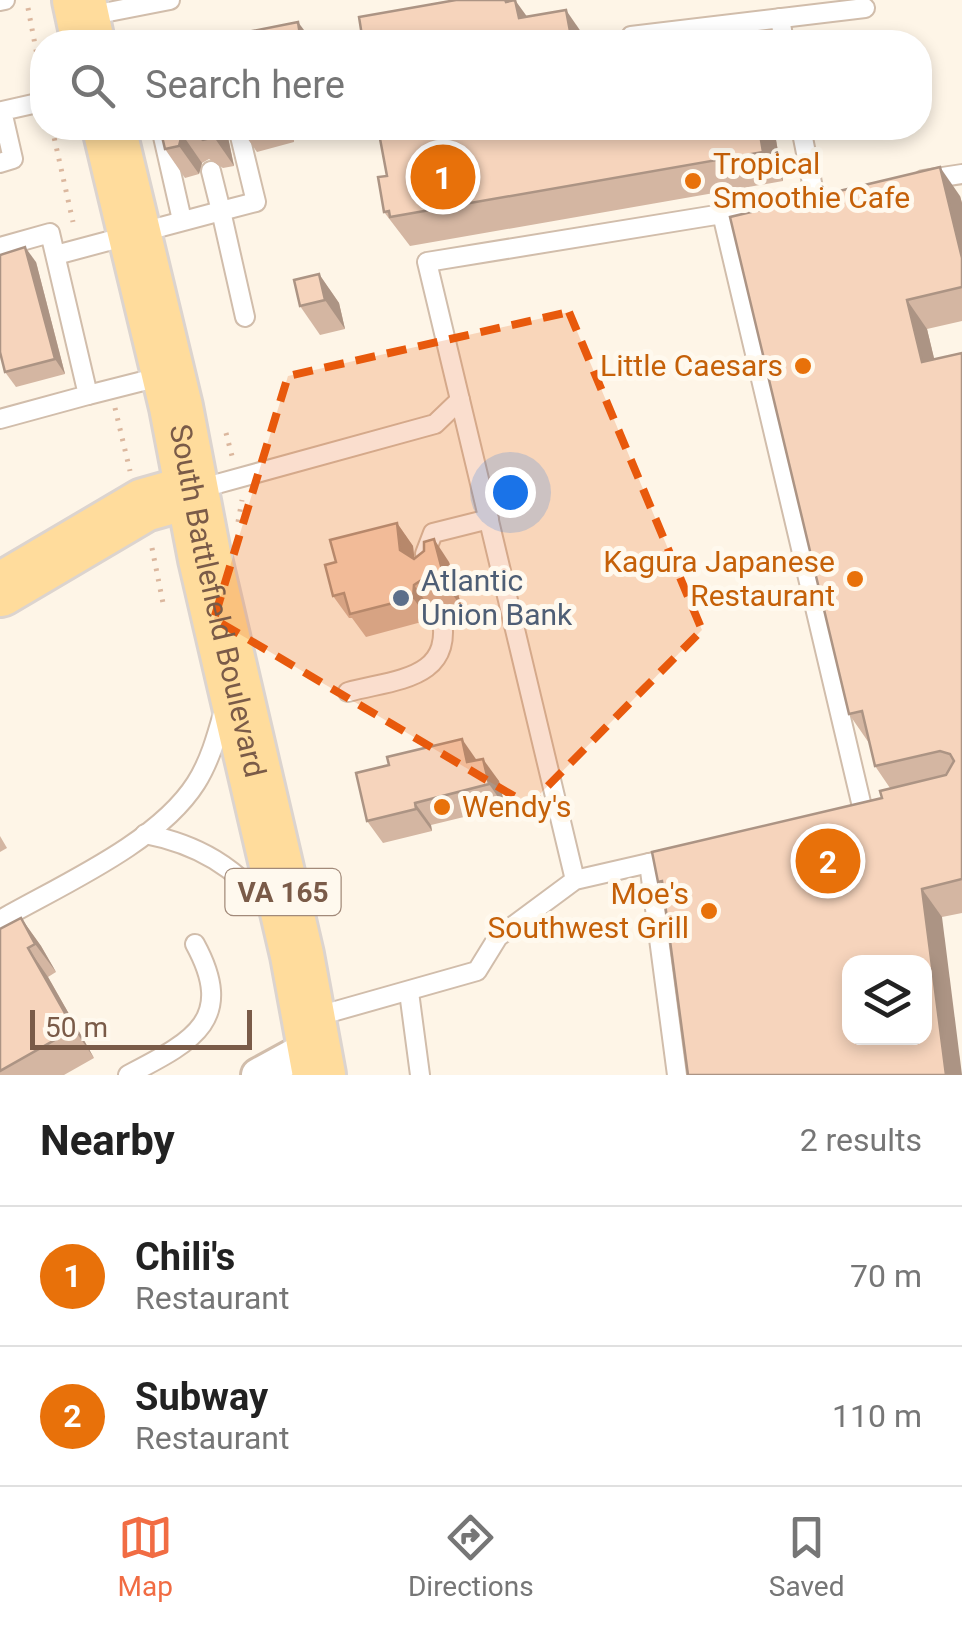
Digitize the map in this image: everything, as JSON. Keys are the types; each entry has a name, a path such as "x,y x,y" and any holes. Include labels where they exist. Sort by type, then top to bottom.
{"main road":[{"name":"South Battlefield Boulevard","path":"115,140 158,226 168,375 190,492 297,955 314,1046"},
{"path":"3,582 144,505 190,492"}],"street":[{"path":"258,1075 314,1046"}],"lane":[{"path":"84,20 170,0"},
{"path":"681,30 865,8"},
{"path":"780,18 782,30"},
{"path":"0,162 13,159 2,111 30,105"},
{"path":"158,226 161,140"},
{"path":"56,255 256,202 241,140"},
{"path":"574,880 428,262 825,197 805,140"},
{"path":"212,171 245,317"},
{"path":"907,183 962,174"},
{"path":"722,214 872,813 844,819"},
{"path":"0,248 50,233 88,394"},
{"path":"0,419 168,375"},
{"path":"190,492 436,424 460,400"},
{"path":"428,569 425,554 433,533 489,520"},
{"path":"348,692 428,670 441,655 441,614"},
{"path":"0,920 145,834 181,804 206,764 229,685 228,650"},
{"path":"145,834 196,848 229,868 271,912 297,955"},
{"path":"314,1046 409,992 477,971 498,937 574,880 688,854"},
{"path":"649,863 677,1075"},
{"path":"128,1075 181,1046 206,1022 213,982 196,944"},
{"path":"409,992 420,1075"}],"path":[{"path":"26,0 32,30"}],"highlighted area":[{"path":"569,312 702,630 529,805 214,619 288,376"}],"building":[{"path":"456,0 515,0 519,18 566,10 570,30 361,30 359,17"},
{"path":"298,22 299,30 258,30"},
{"path":"163,140 180,140 179,146 165,149"},
{"path":"380,140 761,140 763,152 390,217 389,211 384,212 378,177 387,176"},
{"path":"940,167 962,258 962,287 907,300 922,362 962,353 962,879 922,889 931,955 842,955 842,1045 932,1045 932,966 946,1075 688,1075 662,881 658,882 652,852 882,798 880,791 946,775 954,761 950,754 940,751 875,766 862,711 849,714 730,217"},
{"path":"25,247 55,359 5,372 0,352 0,255"},
{"path":"319,274 325,300 300,306 294,280"},
{"path":"397,523 400,550 414,559 424,551 424,542 434,539 446,585 437,588 423,579 414,585 413,598 350,614 344,593 333,596 325,565 336,562 330,540"},
{"path":"462,739 467,762 483,759 489,784 415,803 416,809 367,821 356,773 389,765 387,757"},
{"path":"21,918 35,944 28,948 74,1029 0,1071 0,929"}],"place":[{"name":"Chili's","path":"443,177"},
{"name":"Tropical Smoothie Cafe","path":"693,181"},
{"name":"Little Caesars","path":"803,366"},
{"name":"Kagura Japanese Restaurant","path":"855,579"},
{"name":"Atlantic Union Bank","path":"401,598"},
{"name":"Wendy's","path":"442,807"},
{"name":"Subway","path":"828,861"},
{"name":"Moe's Southwest Grill","path":"709,911"}]}
